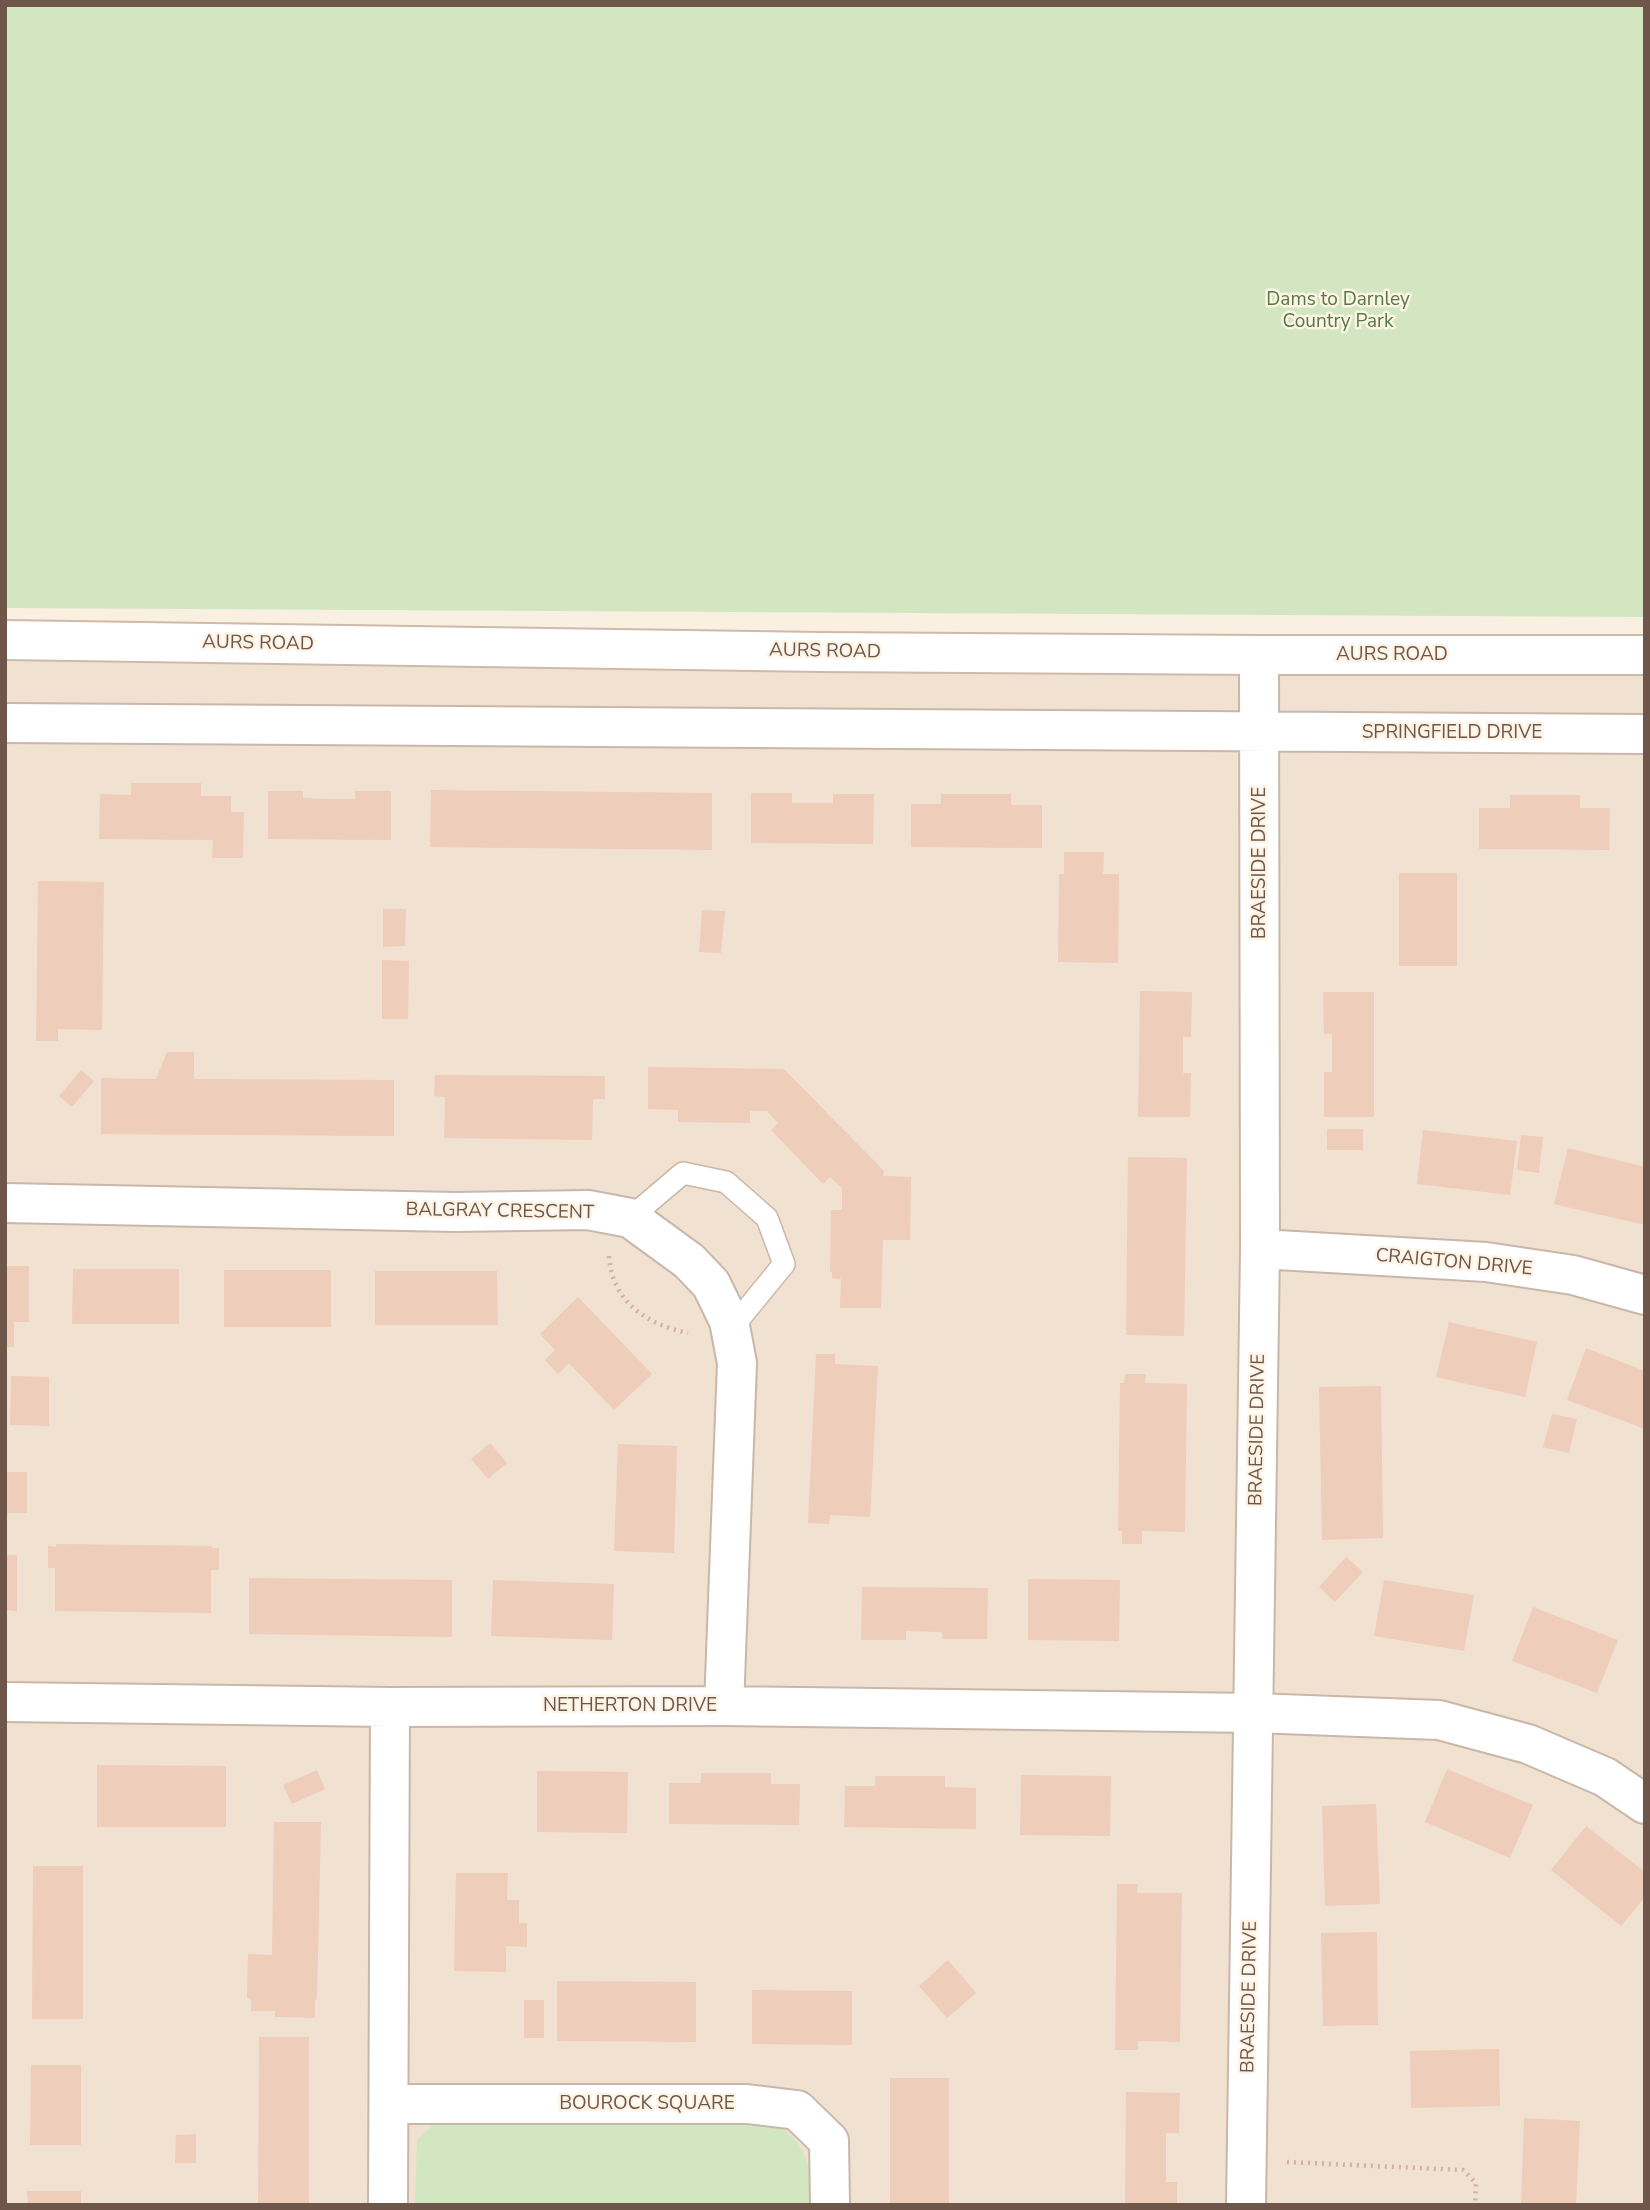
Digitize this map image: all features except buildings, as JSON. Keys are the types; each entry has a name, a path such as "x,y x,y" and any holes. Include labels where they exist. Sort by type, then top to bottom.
{"street":[{"name":"AURS ROAD","path":"5,640 821,652 1645,655"},
{"name":"BRAESIDE DRIVE","path":"1246,2205 1260,1249 1259,655"},
{"path":"5,723 1259,732"},
{"name":"SPRINGFIELD DRIVE","path":"1259,732 1645,734"},
{"name":"BALGRAY CRESCENT","path":"5,1203 455,1212 588,1210 618,1215"},
{"path":"618,1215 689,1261 712,1284 729,1321 732,1335 737,1363 723,1706"},
{"name":"CRAIGTON DRIVE","path":"1260,1249 1486,1262 1573,1275 1645,1295"},
{"name":"NETHERTON DRIVE","path":"5,1702 390,1707 723,1706 1255,1713 1439,1720 1528,1744 1605,1777 1645,1804"},
{"path":"388,2205 390,1707"},
{"name":"BOUROCK SQUARE","path":"389,2104 747,2104 797,2110 829,2141 830,2205"}],"lane":[{"path":"618,1215 683,1173 726,1182 767,1218 784,1264 732,1335"}],"path":[{"path":"618,1215 610,1272 622,1297 644,1318 669,1329 732,1335"},
{"path":"1247,2160 1463,2170 1476,2183 1475,2205"}],"shaded area":[{"path":"5,640 1645,660 1645,2205 5,2205"}],"green space":[{"name":"Dams to Darnley Country Park","path":"5,5 1645,5 1645,617 5,608"},
{"path":"440,2118 772,2125 791,2136 803,2153 810,2173 812,2205 415,2205 417,2140"}]}
